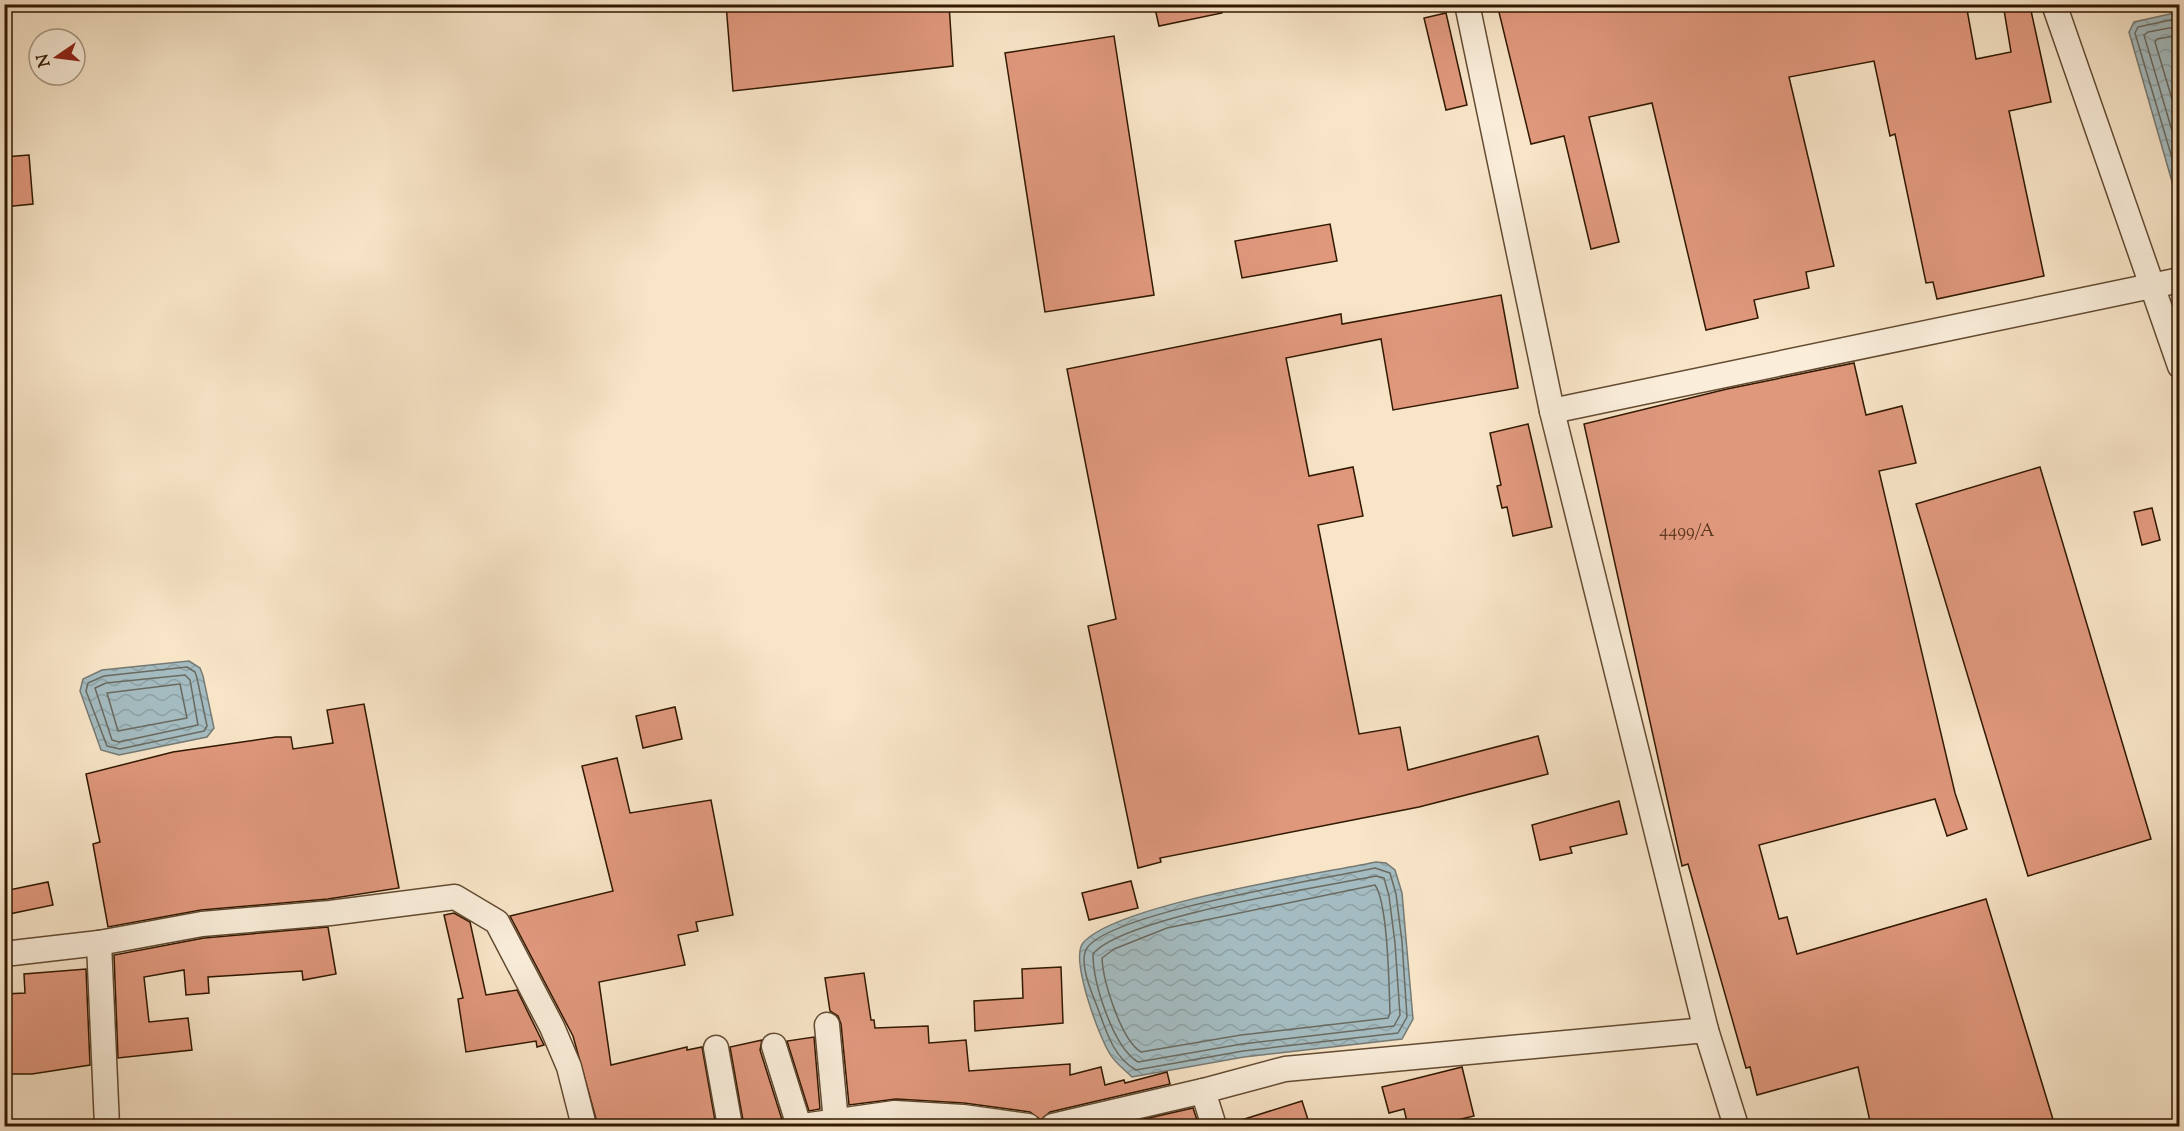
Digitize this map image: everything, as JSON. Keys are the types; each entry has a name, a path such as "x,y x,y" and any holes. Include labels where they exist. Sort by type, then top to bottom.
{"street":[{"path":"1467,4 1552,411 1706,1030 1736,1126"},
{"path":"2054,4 2180,366"},
{"path":"1552,411 2180,280"},
{"path":"4,954 99,943 202,924 330,913 455,897 497,922 552,1027 569,1067 584,1126"},
{"path":"99,943 107,1126"},
{"path":"827,1025 836,1122"},
{"path":"1053,1126 1285,1069 1706,1030"},
{"path":"774,1046 801,1126 895,1113 964,1122 1028,1126"},
{"path":"716,1048 730,1126"},
{"path":"1203,1091 1214,1126"}],"water":[{"path":"2180,12 2179,206 2129,32 2134,22"},
{"path":"189,661 200,668 203,676 214,728 207,737 119,755 101,750 80,691 83,679 102,670"},
{"path":"1376,862 1386,863 1395,870 1402,893 1413,1019 1402,1039 1244,1057 1132,1077 1112,1057 1099,1032 1083,981 1080,952 1083,943 1103,929 1175,903"}],"building":[{"path":"726,4 949,4 953,66 733,91"},
{"path":"1154,4 1221,4 1222,13 1159,26"},
{"path":"1497,4 1966,4 1976,59 2011,52 2004,10 2030,6 2051,102 2009,111 2044,276 1937,299 1933,282 1926,283 1895,134 1890,136 1874,61 1789,77 1834,266 1806,272 1809,288 1754,300 1758,318 1706,330 1652,103 1589,117 1619,242 1591,249 1564,136 1531,144"},
{"path":"1446,13 1467,105 1446,110 1424,18"},
{"path":"1114,36 1154,295 1045,312 1005,53"},
{"path":"29,155 33,204 4,207 4,157"},
{"path":"1330,224 1337,261 1242,278 1235,241"},
{"path":"1501,295 1518,388 1393,410 1381,339 1286,358 1309,476 1353,467 1363,516 1318,525 1359,734 1400,727 1408,770 1538,736 1548,774 1419,807 1160,858 1161,862 1138,868 1088,626 1116,619 1067,369 1341,314 1342,324"},
{"path":"1854,363 1866,415 1902,406 1916,463 1879,471 1955,793 1967,829 1947,836 1935,799 1759,845 1779,919 1787,917 1797,954 1986,899 2055,1126 1871,1126 1858,1067 1757,1095 1750,1067 1746,1068 1688,864 1682,866 1584,424 1727,389"},
{"path":"1528,424 1552,527 1513,536 1507,507 1502,508 1497,486 1501,485 1490,433"},
{"path":"2040,467 2151,839 2028,876 1916,504"},
{"path":"2152,508 2160,540 2142,545 2134,512"},
{"path":"364,704 399,888 328,899 201,910 108,927 93,844 100,842 86,774 173,752 276,737 291,737 293,749 333,743 327,710"},
{"path":"675,707 682,739 643,748 636,716"},
{"path":"617,758 630,813 711,800 733,915 696,922 698,931 678,935 685,965 599,982 611,1065 687,1047 687,1050 702,1047 716,1126 598,1126 573,1036 510,916 613,891 582,766"},
{"path":"1619,801 1627,834 1570,847 1572,853 1540,860 1532,825"},
{"path":"1131,881 1138,908 1089,920 1082,893"},
{"path":"48,882 53,905 9,914 4,891"},
{"path":"454,913 470,922 486,995 517,990 544,1045 537,1047 536,1041 466,1052 458,999 463,998 444,915"},
{"path":"328,927 336,974 303,980 302,971 208,977 209,993 186,995 184,970 144,977 149,1022 188,1018 192,1050 118,1058 114,955 204,938"},
{"path":"1061,967 1063,1023 975,1031 974,1001 1023,998 1022,969"},
{"path":"86,969 90,1065 32,1074 4,1074 4,994 25,993 24,974"},
{"path":"864,973 871,1020 874,1020 875,1028 928,1026 929,1043 966,1040 969,1071 1070,1064 1070,1075 1101,1067 1105,1085 1124,1080 1125,1083 1167,1072 1170,1084 1050,1112 1041,1120 1030,1112 964,1103 896,1099 849,1105 841,1024 838,1016 830,1011 825,978"},
{"path":"814,1037 820,1109 809,1111 787,1041"},
{"path":"762,1040 760,1050 784,1126 744,1126 730,1047"},
{"path":"1462,1067 1474,1116 1431,1126 1408,1126 1404,1109 1389,1113 1382,1087"},
{"path":"1302,1101 1310,1126 1236,1126 1235,1122"},
{"path":"1193,1108 1199,1126 1114,1126"}]}
